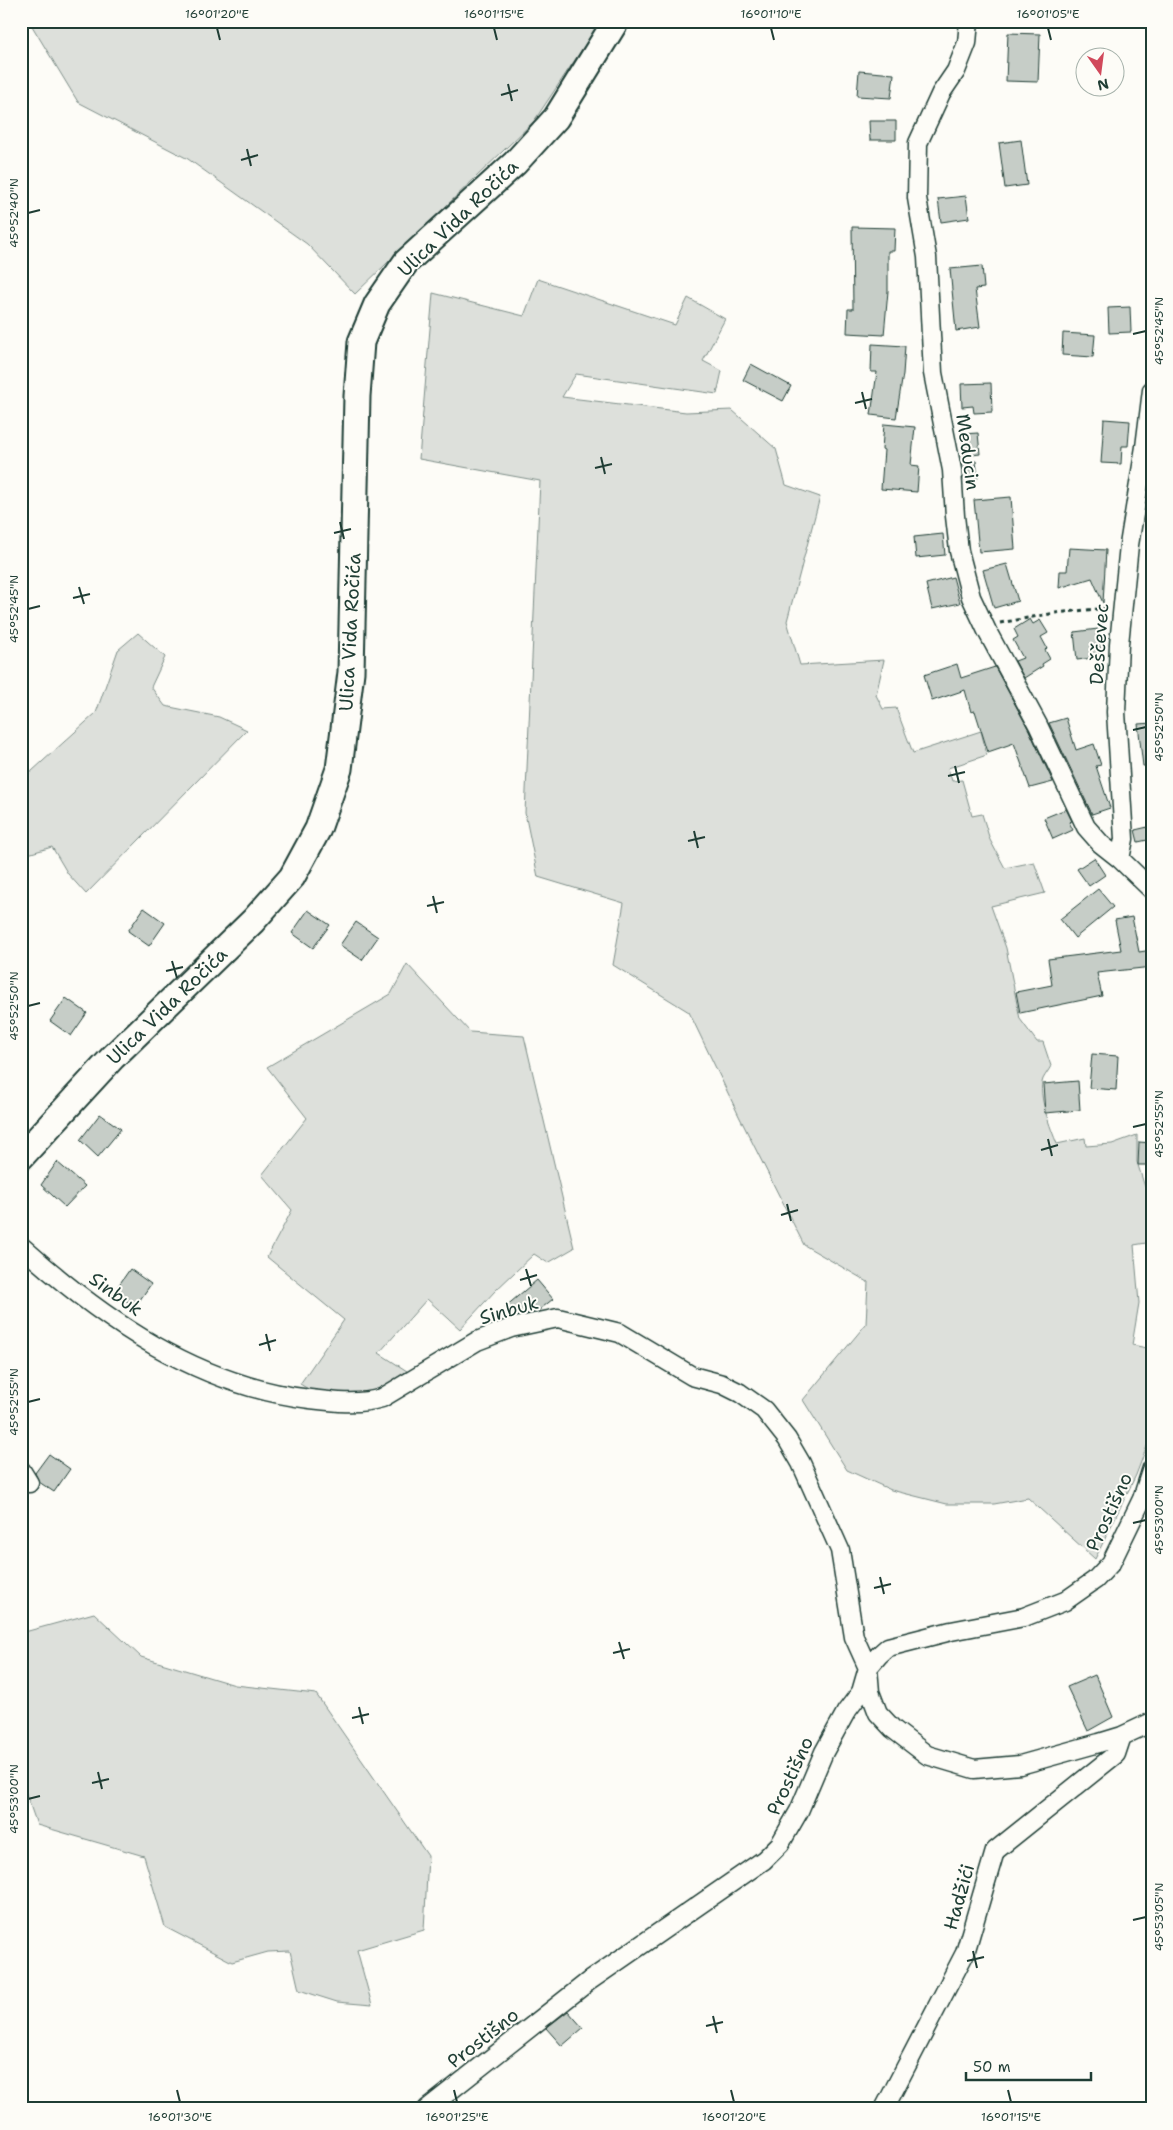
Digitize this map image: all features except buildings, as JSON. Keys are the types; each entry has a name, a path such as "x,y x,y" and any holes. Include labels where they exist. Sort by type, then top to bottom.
{"main road":[{"name":"Ulica Vida Ročića","path":"21,1157 113,1057 253,921 292,877 318,829 339,769 351,672 357,396 361,342 376,304 406,262 515,163 556,118 616,21"}],"street":[{"name":"Meducin","path":"969,21 967,43 956,71 942,93 918,143 917,198 927,258 933,373 952,470 954,516 959,551 971,597 984,626 1038,725 1086,827 1101,844 1120,859"},
{"name":"Deščevec","path":"1120,859 1124,840 1116,712 1123,606 1129,545 1152,390"},
{"path":"1120,859 1152,890"},
{"name":"Sinbuk","path":"21,1246 50,1271 118,1323 156,1348 198,1368 261,1391 312,1399 365,1403 382,1398 477,1341 500,1331 558,1318 620,1334 692,1376 722,1384 764,1410 787,1439 801,1463 840,1550 854,1637 868,1668 870,1692 878,1713 893,1729 927,1755 974,1769 1020,1765 1122,1736 1152,1722"},
{"name":"Prostišno","path":"427,2109 589,1981 764,1860 780,1844 799,1812 824,1752 846,1712 860,1692 868,1668 888,1647 951,1631 1024,1617 1065,1601 1095,1580 1111,1563 1142,1499 1152,1468"},
{"name":"Hadžići","path":"884,2109 965,1954 995,1851 1116,1754 1122,1736"}],"path":[{"path":"984,626 1055,613 1123,606"}],"shaded area":[{"path":"29,21 601,21 534,121 355,294 307,244 188,159 78,102"},
{"path":"538,279 675,325 688,298 725,319 703,361 722,371 717,394 576,374 562,397 686,412 732,410 776,449 786,485 820,497 787,621 800,665 884,660 876,695 883,709 896,708 913,753 981,731 987,755 948,768 952,781 962,780 972,816 982,814 990,840 1005,868 1034,862 1045,893 991,906 1006,948 1020,1019 1037,1042 1043,1042 1051,1066 1043,1079 1042,1094 1051,1130 1057,1144 1085,1138 1086,1146 1112,1144 1137,1135 1137,1162 1145,1187 1152,1187 1152,1242 1134,1245 1139,1303 1132,1345 1152,1349 1152,1433 1136,1475 1095,1559 1028,1498 994,1504 947,1504 891,1490 847,1470 803,1400 866,1324 868,1282 804,1245 689,1012 613,965 624,903 538,877 525,813 540,481 419,459 433,293 524,316"},
{"path":"138,633 165,657 151,687 165,706 219,717 247,730 86,894 68,874 52,847 21,856 21,781 96,713 118,650"},
{"path":"407,964 470,1032 524,1036 574,1248 548,1263 534,1254 495,1291 460,1329 427,1299 379,1353 407,1371 383,1387 355,1397 318,1395 300,1384 344,1320 267,1257 292,1210 262,1175 307,1118 267,1067 391,994"},
{"path":"94,1613 141,1657 235,1685 316,1694 428,1856 424,1930 357,1950 372,2005 337,2002 299,1990 290,1951 268,1952 232,1962 165,1927 144,1856 37,1825 21,1779 21,1633"}]}
